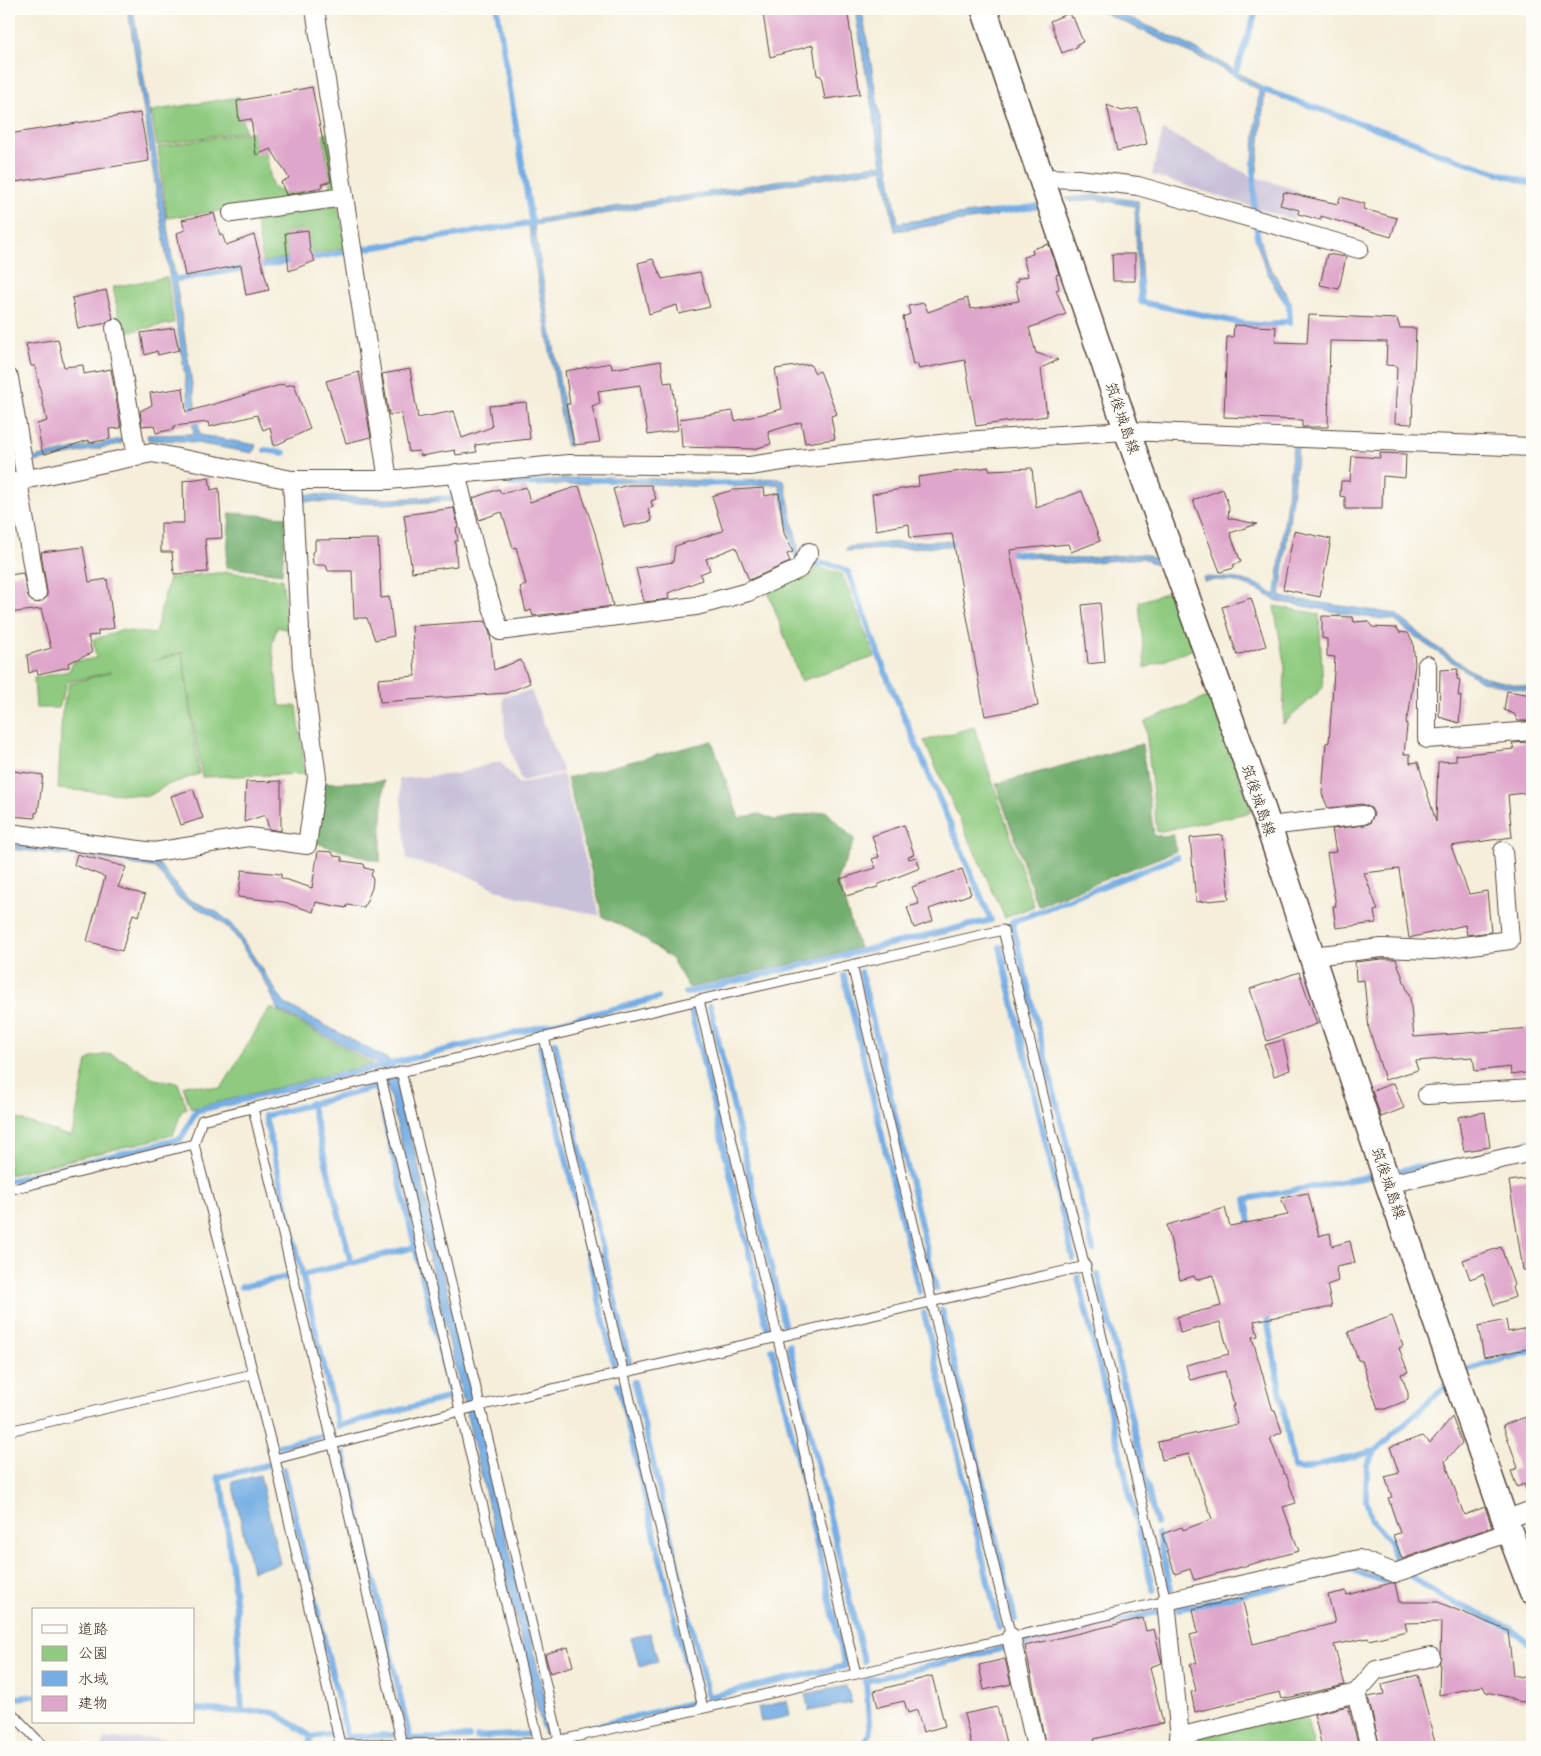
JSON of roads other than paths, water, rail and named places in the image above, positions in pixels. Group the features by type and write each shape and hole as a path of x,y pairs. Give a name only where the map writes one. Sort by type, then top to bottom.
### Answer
{"main road":[{"name":"筑後城島線","path":"984,9 1127,431 1268,826 1388,1184 1507,1526 1532,1591"}],"street":[{"path":"315,9 388,480"},
{"path":"1041,178 1078,179 1138,186 1358,250"},
{"path":"232,213 344,197"},
{"path":"115,328 137,457"},
{"path":"9,378 18,481 37,593"},
{"path":"18,481 152,453 292,480 388,480 569,464 750,466 978,440 1127,431 1532,447"},
{"path":"456,474 480,572 500,631 696,606 748,592 799,570 809,552"},
{"path":"9,833 154,852 249,837 307,845 317,777 302,668 292,480"},
{"path":"1427,665 1427,739 1532,730"},
{"path":"1268,826 1363,815"},
{"path":"1312,956 1382,948 1433,950 1510,940 1503,851"},
{"path":"1427,1095 1532,1089"},
{"path":"1388,1184 1532,1152"},
{"path":"1431,1657 1376,1670 1356,1693 1180,1742 1166,1601 1359,1559 1395,1572 1507,1526 1532,1510"},
{"path":"1011,1637 1036,1747"},
{"path":"1356,1693 1370,1747"}],"lane":[{"path":"1003,930 1166,1601 856,1674 559,1740 539,1743 340,1744 275,1459 194,1144 202,1120 699,1000 1003,930"},
{"path":"852,965 1011,1637"},
{"path":"699,1000 779,1336 856,1674"},
{"path":"544,1037 703,1708"},
{"path":"401,1071 559,1740"},
{"path":"381,1077 539,1743"},
{"path":"252,1108 333,1444 402,1744"},
{"path":"9,1190 194,1144"},
{"path":"275,1459 479,1406 625,1374 779,1336 931,1303 1086,1266"},
{"path":"9,1431 253,1374"},
{"path":"9,1710 44,1747"}],"water":[{"path":"128,9 133,9 200,435 256,445 253,453 185,441 148,440 147,435 194,434"},
{"path":"1096,9 1118,13 1171,37 1219,61 1265,89 1257,172 1252,171 1259,90 1216,65"},
{"path":"855,11 862,11 898,223 996,210 997,216 895,231 883,169 534,225 570,446 566,446 528,221 882,164"},
{"path":"1094,195 1138,201 1142,289 1138,288 1135,206 1094,199 1070,202 1066,198"},
{"path":"1259,233 1266,260 1291,302 1287,305 1276,289 1263,262 1254,234"},
{"path":"121,439 122,443 120,444 34,462 33,458"},
{"path":"1293,447 1298,448 1280,597 1396,614 1431,643 1473,672 1490,679 1532,688 1532,692 1481,681 1425,644 1394,620 1359,616 1276,601 1263,592 1237,582 1204,581 1203,577 1248,581 1265,588 1272,594 1276,594"},
{"path":"589,477 590,483 538,486 536,481"},
{"path":"605,477 708,481 708,487 605,481"},
{"path":"779,478 784,480 800,557 795,557 779,484 733,487 733,481"},
{"path":"301,495 388,499 452,496 452,501 383,504 304,501"},
{"path":"958,542 1001,554 950,546 846,551 847,547 886,543"},
{"path":"1024,551 1072,559 1142,554 1160,560 1158,565 1142,558 1070,564 1023,555"},
{"path":"9,844 157,862 187,898 217,912 233,925 284,1003 389,1060 395,1068 553,1733 544,1736 383,1067 278,1010 268,987 232,931 215,917 178,898 156,868 103,859 9,849"},
{"path":"260,1475 280,1564 252,1571 232,1482"},
{"path":"650,1633 658,1661 640,1667 631,1638"},
{"path":"846,1686 852,1703 809,1711 805,1694"},
{"path":"787,1701 790,1716 761,1722 758,1708"}],"waterway":[{"path":"497,9 532,225"},
{"path":"1235,74 1257,9"},
{"path":"1261,89 1418,143 1429,150 1532,184"},
{"path":"1254,163 1254,207 1258,240"},
{"path":"989,214 1046,205"},
{"path":"357,250 537,222"},
{"path":"306,259 346,252"},
{"path":"172,280 296,260"},
{"path":"1140,281 1141,302 1246,324 1268,326 1290,320"},
{"path":"1284,297 1289,304 1290,323"},
{"path":"265,450 284,453"},
{"path":"9,466 13,465"},
{"path":"581,480 613,480"},
{"path":"511,484 544,483"},
{"path":"701,484 741,483"},
{"path":"1003,552 1030,555"},
{"path":"686,993 991,920 886,674 848,572 833,565 816,565 807,560"},
{"path":"1093,1250 1012,922 1177,857"},
{"path":"1000,947 1073,1258"},
{"path":"861,972 936,1288"},
{"path":"844,976 919,1292"},
{"path":"385,1065 658,998"},
{"path":"710,1006 784,1324"},
{"path":"691,1011 767,1328"},
{"path":"555,1043 629,1361"},
{"path":"540,1046 614,1365"},
{"path":"9,1181 181,1139 196,1111 386,1065"},
{"path":"377,1087 451,1397 338,1426 265,1116 377,1087"},
{"path":"311,1103 351,1263 415,1247"},
{"path":"1506,1149 1532,1142"},
{"path":"1391,1172 1445,1163"},
{"path":"1251,1229 1246,1199 1379,1175"},
{"path":"302,1275 351,1263"},
{"path":"1098,1275 1156,1524"},
{"path":"241,1287 287,1277"},
{"path":"1078,1277 1153,1591"},
{"path":"942,1310 1015,1620"},
{"path":"1266,1312 1294,1468 1303,1469 1375,1451"},
{"path":"924,1313 999,1627"},
{"path":"789,1345 864,1661"},
{"path":"634,1382 708,1697 845,1666 772,1349"},
{"path":"1459,1375 1469,1369 1532,1351"},
{"path":"1451,1381 1375,1451 1367,1465 1366,1500 1372,1521 1390,1541 1395,1559 1409,1575 1444,1598 1510,1628 1532,1646"},
{"path":"560,1735 695,1702 618,1384"},
{"path":"279,1446 325,1435"},
{"path":"344,1453 410,1739 469,1737"},
{"path":"195,1709 242,1712 236,1609 224,1495 218,1477 267,1465"},
{"path":"284,1469 347,1737 392,1735"},
{"path":"1158,1534 1171,1589"},
{"path":"1179,1609 1350,1570 1384,1581 1396,1578"},
{"path":"860,1747 870,1734 866,1681 1158,1612"},
{"path":"9,1699 32,1696"},
{"path":"242,1712 267,1711 277,1714 312,1737 330,1734"},
{"path":"477,1737 532,1734"},
{"path":"306,1747 312,1737"}]}
